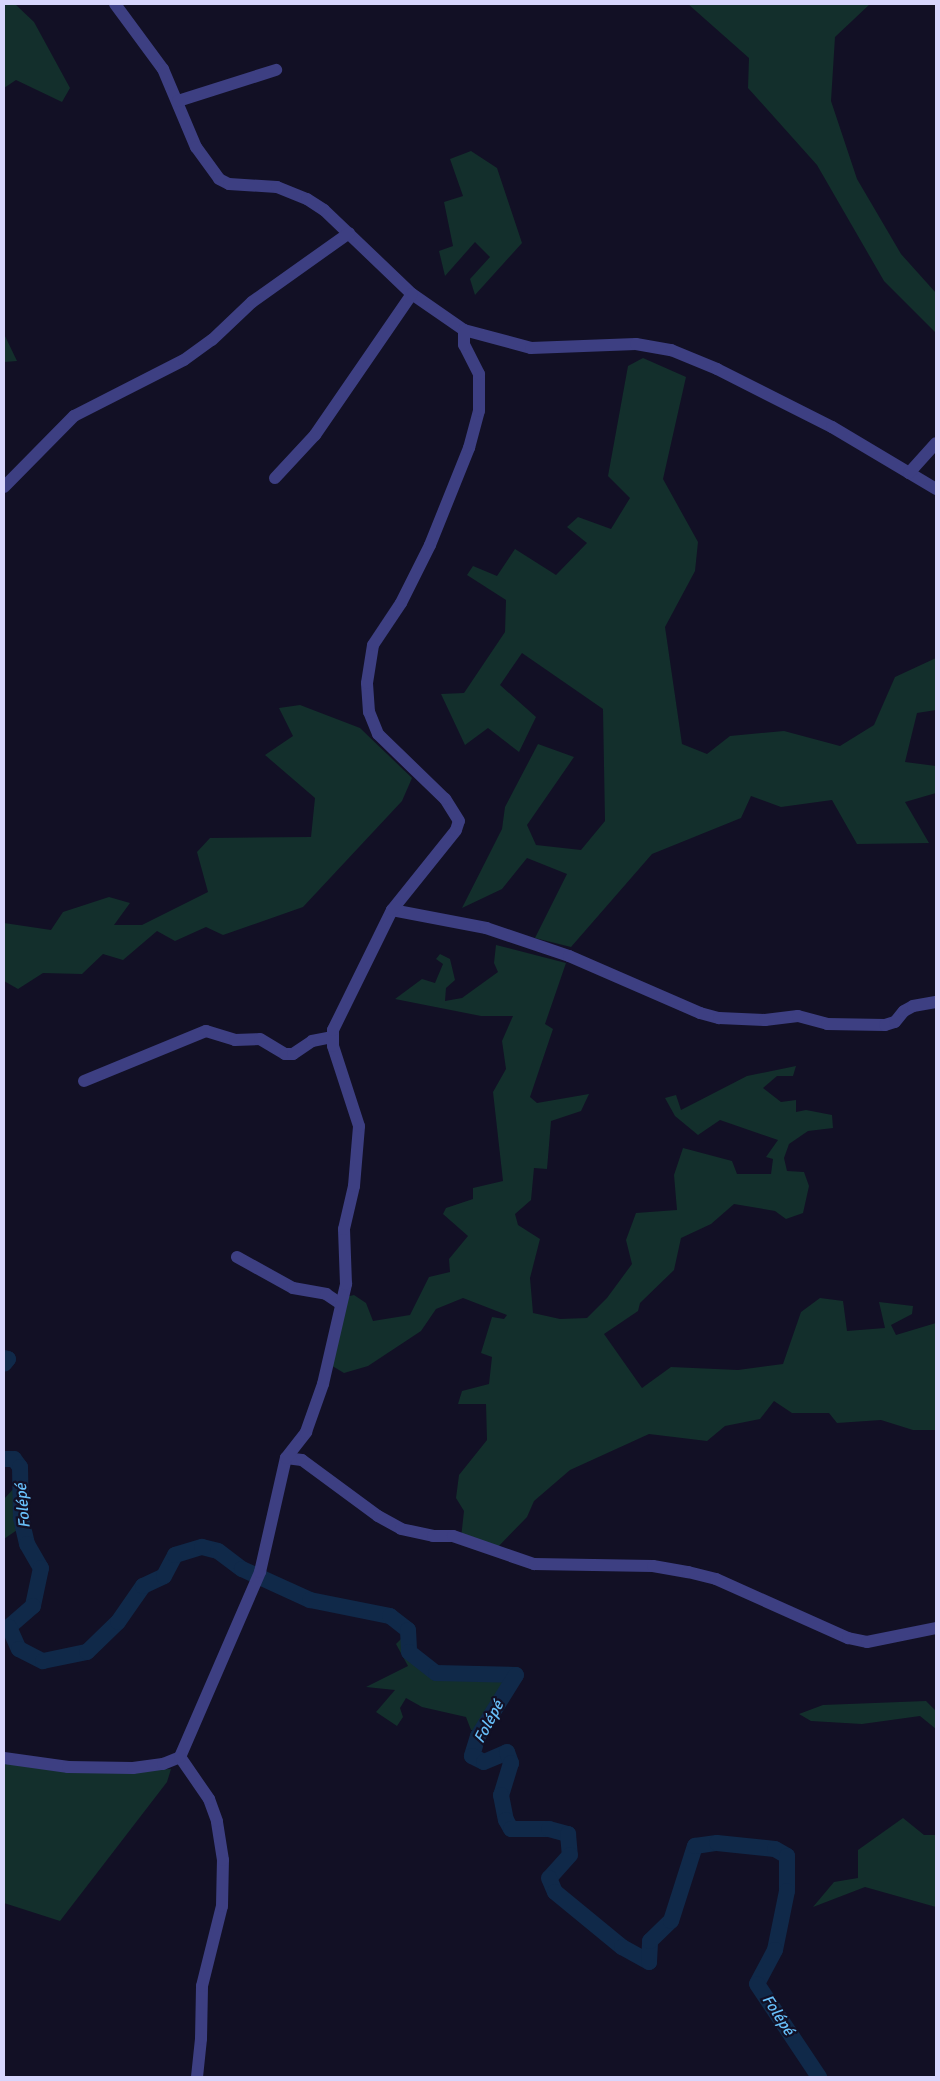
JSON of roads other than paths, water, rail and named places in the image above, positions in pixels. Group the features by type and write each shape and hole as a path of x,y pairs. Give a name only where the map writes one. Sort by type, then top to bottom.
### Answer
{"street":[{"path":"116,4 152,51 178,102 196,147 210,170 223,182 292,191 324,210 412,294 464,330 531,348 636,344 670,350 717,369 832,428 936,489"},
{"path":"178,102 276,70"},
{"path":"4,487 74,416 184,360 212,340 252,302 349,233"},
{"path":"275,478 315,435 412,294"},
{"path":"4,1758 68,1767 133,1768 163,1764 180,1757 258,1577 286,1458 306,1432 323,1384 347,1268 344,1229 354,1186 359,1126 332,1037 338,1016 392,910 456,830 459,821 445,799 378,734 369,712 367,683 373,645 401,603 430,545 469,448 479,411 479,374 464,345 464,330"},
{"path":"909,473 936,443"},
{"path":"392,910 486,928 569,956 700,1013 719,1018 764,1020 798,1016 827,1024 885,1025 895,1022 904,1011 914,1006 936,1002"},
{"path":"84,1081 206,1031 235,1040 260,1040 285,1054 292,1054 312,1040 332,1037"},
{"path":"237,1257 293,1288 326,1294 341,1304"},
{"path":"286,1458 302,1460 378,1516 401,1529 433,1536 453,1536 534,1564 654,1566 688,1572 716,1579 848,1638 867,1642 936,1628"},
{"path":"180,1757 209,1799 217,1821 223,1860 222,1906 202,1986 197,2077"}],"waterway":[{"name":"Folépé","path":"4,1358 8,1359 4,1364"},
{"name":"Folépé","path":"4,1459 14,1459 20,1467 21,1518 27,1544 41,1568 33,1606 9,1627 19,1649 43,1661 87,1652 118,1622 143,1586 164,1576 175,1555 202,1547 218,1551 242,1569 310,1600 390,1616 408,1630 409,1652 436,1673 516,1675 478,1736 472,1756 484,1762 507,1752 511,1763 501,1795 506,1820 511,1829 549,1829 568,1834 570,1855 549,1878 555,1892 622,1947 649,1962 650,1941 671,1921 695,1846 717,1843 775,1849 787,1856 787,1891 775,1950 757,1984 819,2077"}]}
